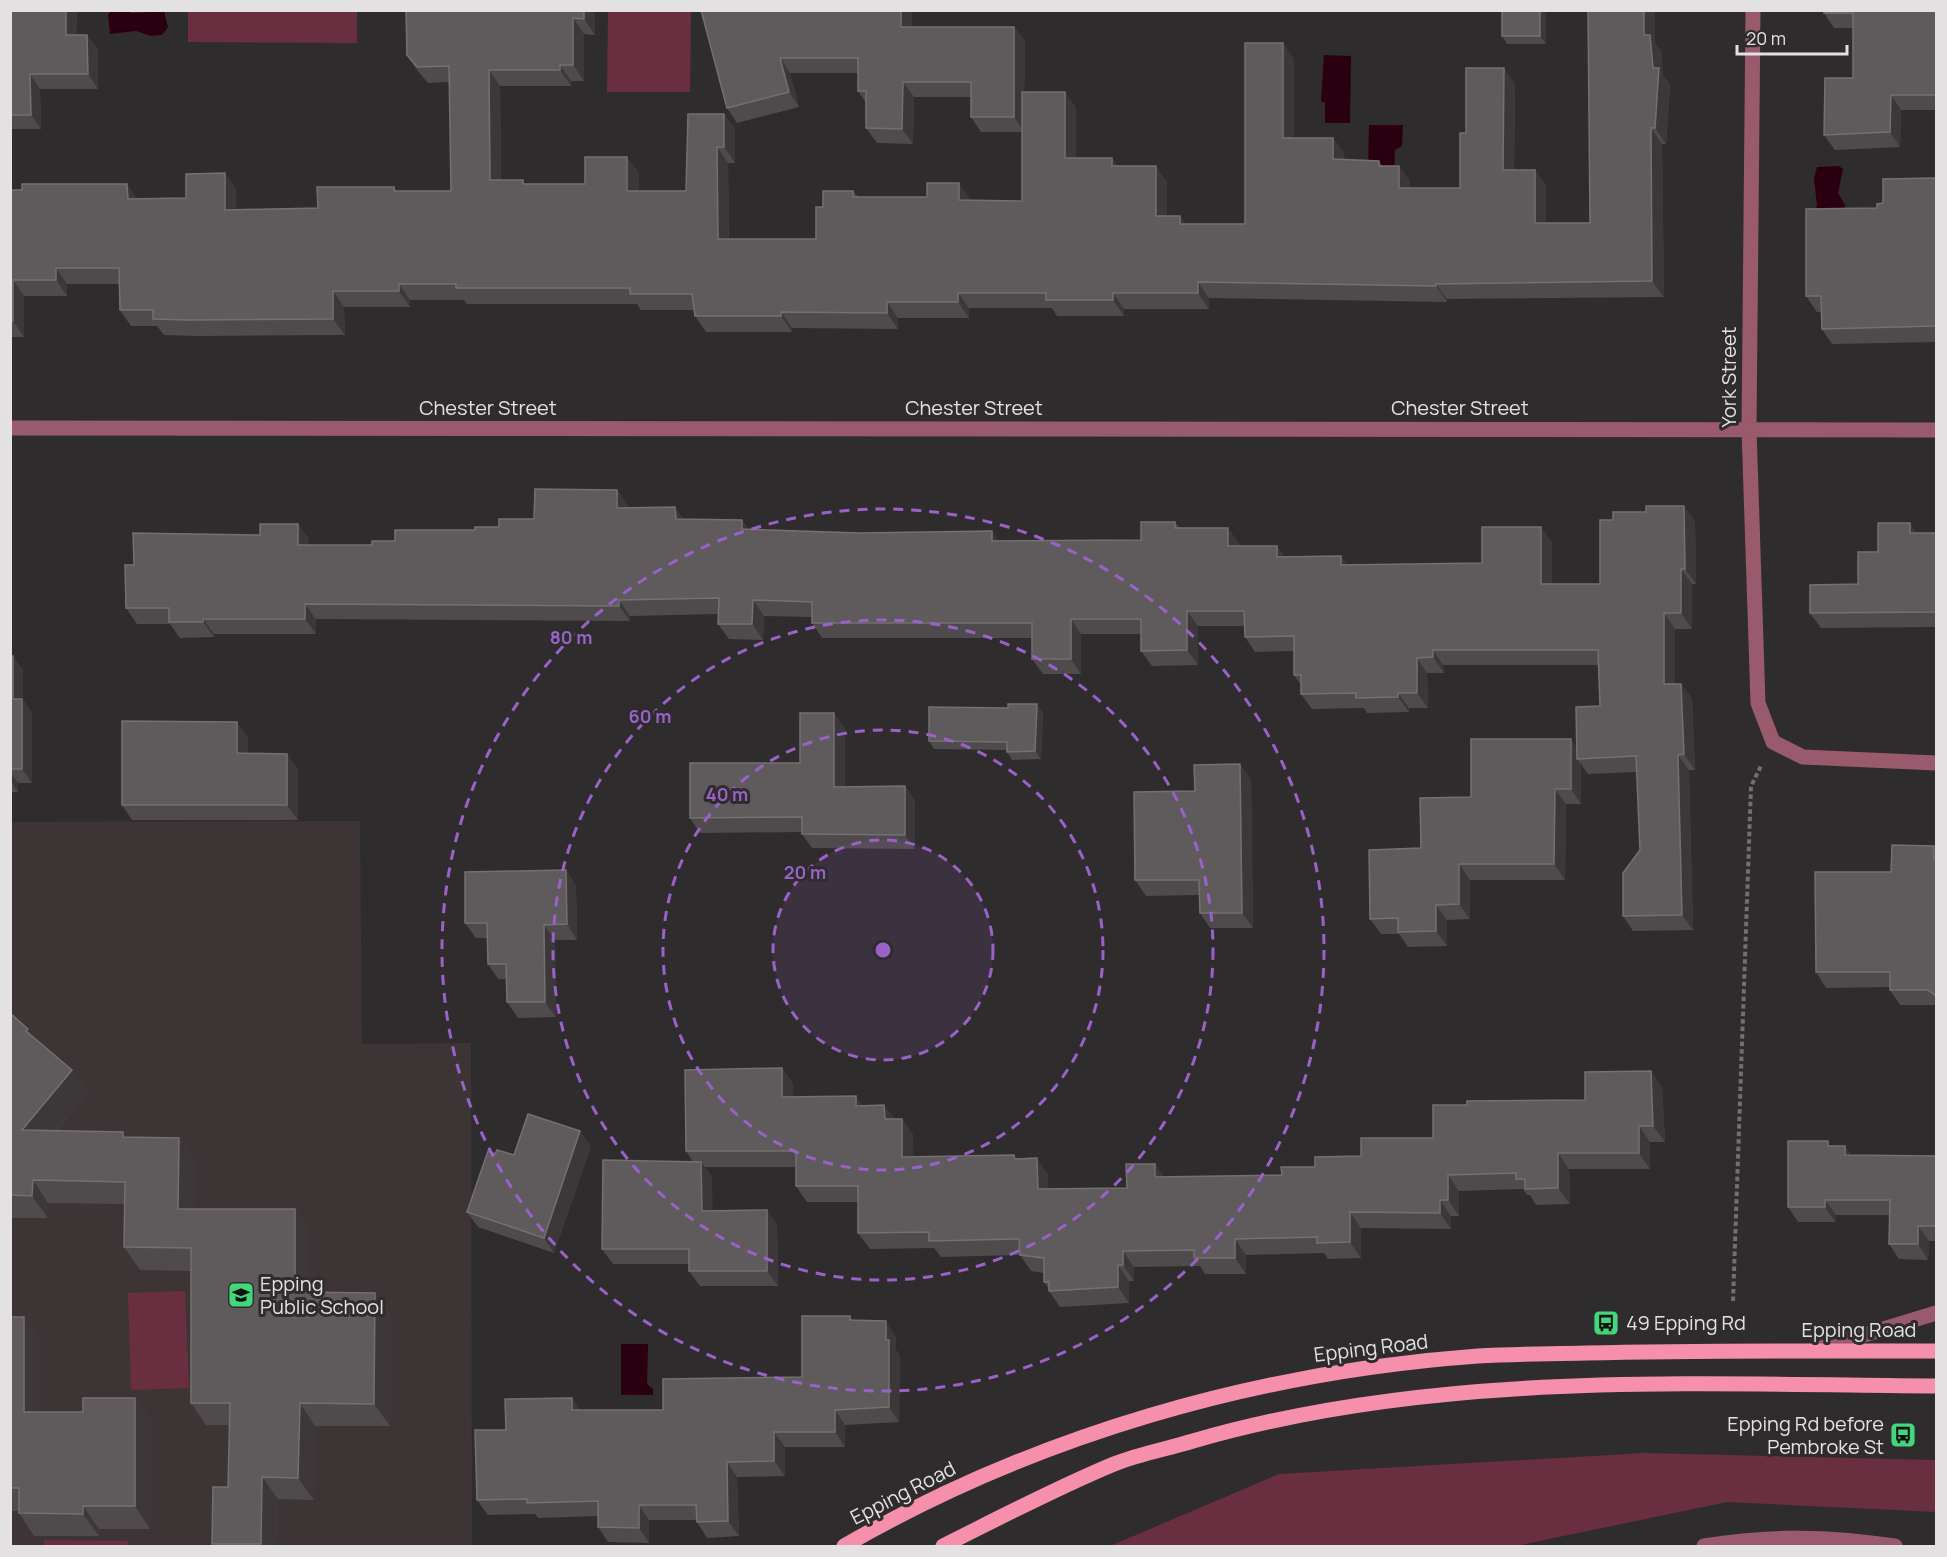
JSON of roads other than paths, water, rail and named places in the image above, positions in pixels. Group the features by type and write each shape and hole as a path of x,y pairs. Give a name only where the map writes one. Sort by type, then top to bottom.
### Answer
{"main road":[{"name":"Epping Road","path":"844,1546 887,1522 1000,1468 1090,1433 1223,1395 1343,1371 1478,1356 1717,1349 1936,1351"},
{"path":"943,1546 1116,1464 1223,1432 1287,1417 1351,1406 1484,1390 1658,1385 1936,1386"}],"street":[{"name":"York Street","path":"1753,10 1749,429 1758,703 1773,742 1803,758 1936,763"},
{"name":"Chester Street","path":"10,428 1936,430"},
{"path":"1809,1351 1936,1313"},
{"path":"1704,1546 1772,1537 1845,1539 1895,1546"}],"place":[{"name":"Epping Public School","path":"241,1295"},
{"name":"49 Epping Rd","path":"1606,1323"},
{"name":"Epping Rd before Pembroke St","path":"1903,1435"}]}
